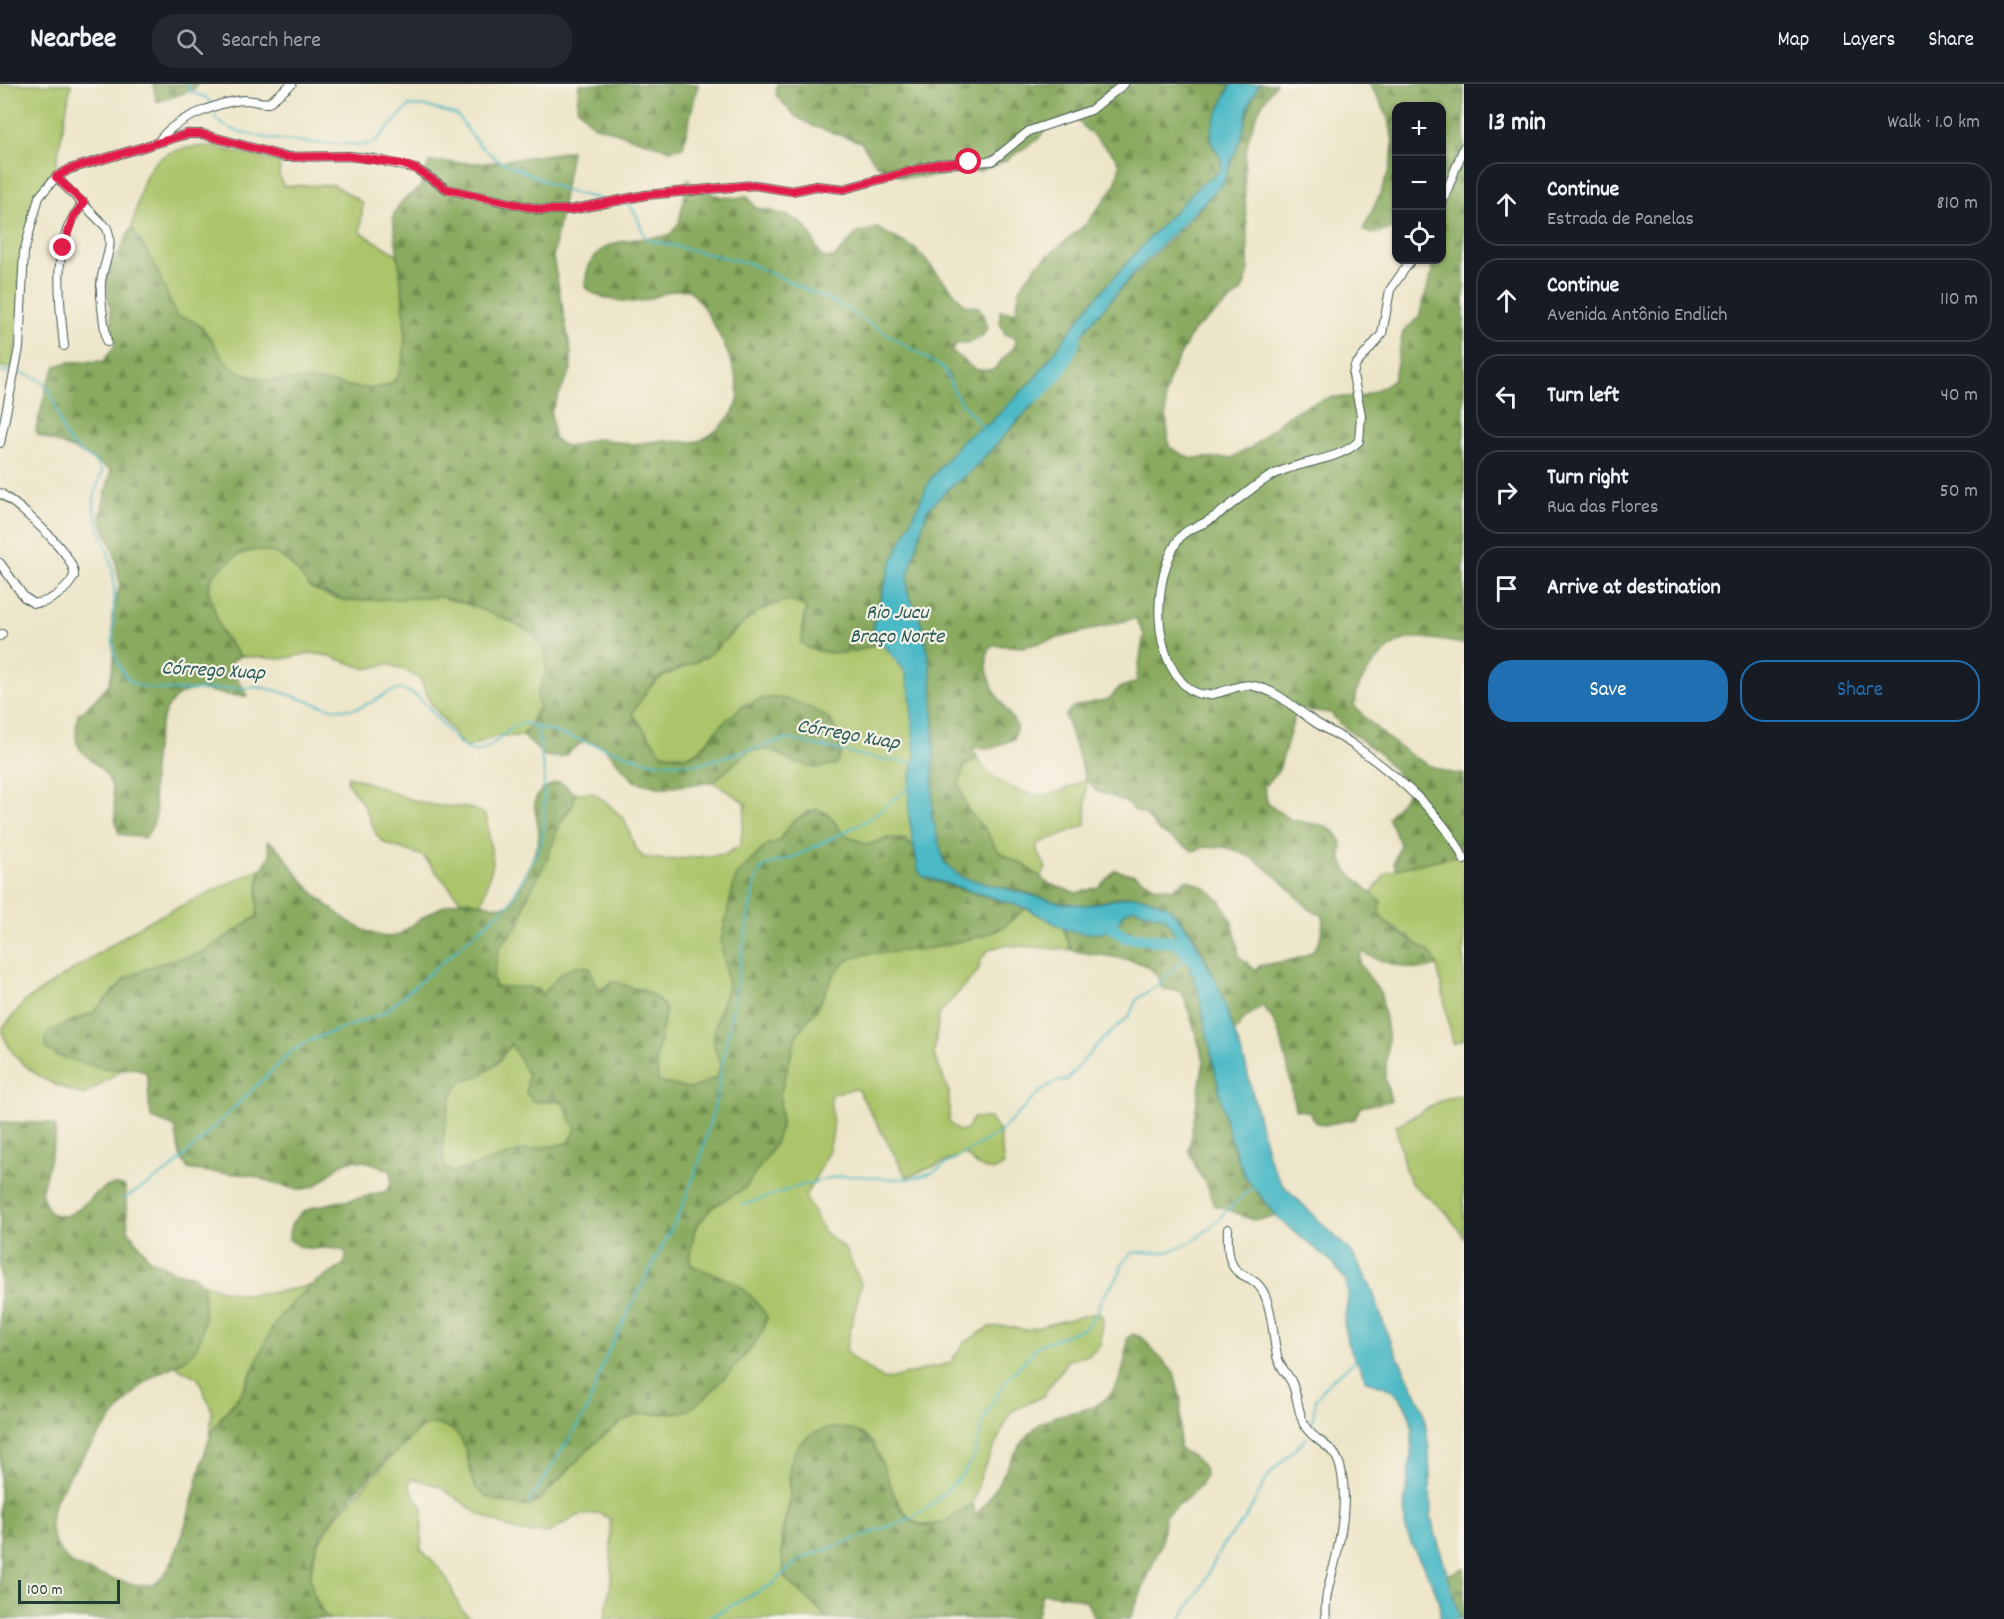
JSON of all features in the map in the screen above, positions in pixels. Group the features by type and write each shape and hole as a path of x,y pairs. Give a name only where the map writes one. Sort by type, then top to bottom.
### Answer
{"street":[{"path":"159,141 165,132 187,119 237,101 268,103 292,84"},
{"path":"0,443 19,348 24,252 34,208 39,197 56,177 70,169 159,141 187,134 202,134 285,157 334,155 375,159 416,169 447,189 542,210 570,210 646,195 754,185 792,191 816,186 844,189 937,164 992,161 1029,131 1091,110 1124,84"},
{"path":"1446,193 1464,147"},
{"path":"56,177 107,228 110,237 111,246 100,284 107,342"},
{"path":"64,346 60,266 69,228 84,203"},
{"path":"1408,264 1390,290 1382,334 1355,366 1353,375 1361,415 1359,441 1340,455 1305,462 1266,478 1206,522 1188,530 1181,537 1167,565 1161,592 1158,626 1167,654 1189,689 1205,694 1252,685 1290,702 1312,721 1356,746 1390,773 1440,824 1464,860"},
{"path":"0,493 58,546 74,571 72,582 38,604 24,597 3,574 0,563"},
{"path":"1228,1229 1227,1249 1231,1266 1237,1274 1254,1281 1266,1296 1277,1356 1292,1383 1304,1425 1327,1444 1341,1468 1343,1495 1339,1547 1326,1593 1326,1619"}],"green space":[{"path":"0,84 71,84 55,170 34,204 19,266 20,301 13,368 0,367"},
{"path":"153,84 198,84 193,90 157,102"},
{"path":"579,84 698,84 683,147 671,150 593,125 577,107"},
{"path":"777,84 1231,84 1212,126 1211,142 1221,158 1220,171 1198,187 1092,302 1035,378 990,423 964,438 930,480 884,583 873,625 875,635 881,641 852,652 842,653 811,648 801,644 806,608 793,602 779,602 753,616 707,656 666,674 656,681 632,713 661,753 685,756 700,749 725,721 746,705 768,698 794,701 820,713 833,725 840,746 840,755 836,764 816,768 792,762 773,750 750,750 713,782 661,788 634,781 605,748 594,743 583,742 562,757 545,756 523,736 539,707 537,695 546,673 547,657 543,646 533,634 513,622 464,603 440,597 347,601 311,588 289,562 275,553 256,550 240,553 215,573 210,579 208,589 223,637 240,656 231,662 233,671 247,696 195,690 178,696 169,706 163,719 155,750 153,793 155,820 145,838 119,834 109,780 101,768 81,750 76,733 78,713 84,711 109,684 114,662 112,616 120,584 114,551 100,518 111,470 80,452 38,435 36,429 48,382 56,366 70,362 104,361 115,345 106,278 132,227 158,272 176,316 198,324 222,357 239,371 260,379 309,380 362,388 379,387 388,385 398,376 403,358 405,335 393,218 403,201 419,189 429,162 487,163 571,151 553,258 571,352 571,369 551,412 554,439 561,444 572,446 600,439 632,444 701,440 718,429 736,406 738,390 730,359 715,326 689,290 673,291 642,301 624,301 606,298 585,287 587,271 593,258 602,250 626,241 669,236 679,223 688,179 700,189 716,195 732,198 747,196 756,208 786,215 800,222 810,233 824,258 834,258 856,234 877,228 916,249 965,305 978,307 987,323 984,334 973,341 956,344 951,352 958,355 972,368 993,370 1015,346 1016,338 1005,334 1000,323 1000,311 1016,312 1020,288 1037,265 1087,223 1115,186 1120,165 1115,156 1074,118 1051,123 1038,139 1005,161 979,171 931,177 902,177 876,164 861,142 813,126 795,116 776,95"},
{"path":"1259,84 1276,84 1261,107 1251,130 1246,153 1244,176 1248,275 1241,292 1193,331 1170,375 1165,397 1169,447 1189,458 1231,458 1252,447 1283,419 1303,407 1331,397 1361,397 1385,386 1394,378 1403,332 1419,317 1432,271 1431,264 1446,264 1446,102 1392,102 1392,134 1382,105 1369,84 1464,84 1464,644 1422,638 1401,641 1381,656 1367,673 1360,684 1356,702 1353,704 1388,739 1403,750 1434,767 1464,774 1464,854 1396,869 1394,863 1400,844 1388,818 1410,788 1381,755 1339,723 1331,713 1300,709 1296,712 1279,770 1264,787 1268,804 1291,820 1322,825 1335,832 1342,842 1341,858 1347,871 1381,902 1380,911 1383,919 1397,932 1430,953 1437,965 1421,969 1399,966 1361,951 1360,964 1381,994 1388,1039 1385,1078 1391,1101 1360,1107 1355,1119 1324,1125 1315,1122 1310,1112 1295,1109 1281,1039 1270,1014 1262,1006 1245,1018 1234,1033 1211,969 1188,928 1173,912 1155,901 1133,896 1088,905 1056,902 1013,889 963,878 945,861 938,847 932,814 934,731 929,662 923,627 910,599 907,584 918,539 930,507 969,473 1027,412 1101,310 1211,196 1233,156","holes":["1135,618 1144,634 1136,682 1119,688 1109,699 1073,707 1065,716 1086,779 1097,791 1124,801 1134,810 1145,814 1159,831 1193,851 1207,847 1234,849 1270,871 1309,908 1323,915 1319,942 1306,955 1297,959 1259,966 1256,971 1239,956 1234,931 1225,908 1209,891 1199,884 1186,880 1172,889 1154,886 1135,875 1115,870 1099,887 1077,893 1049,884 1025,865 997,850 987,832 967,809 959,783 964,766 978,759 972,748 993,748 1014,739 1017,726 989,678 987,657 990,647 994,645 1024,647"]},
{"path":"211,146 280,163 279,175 283,186 334,185 363,203 360,232 398,255 404,305 405,347 402,365 396,378 387,385 370,388 353,387 320,381 280,381 250,376 239,371 222,357 205,331 198,325 176,317 158,272 132,227 141,191 152,166 161,157 173,151"},
{"path":"1392,157 1392,229 1373,234 1363,230 1388,174"},
{"path":"256,550 275,553 289,562 311,588 328,596 347,601 440,597 488,610 533,634 543,646 547,657 546,673 537,695 539,707 523,736 497,736 465,748 431,703 420,679 407,671 387,664 367,669 329,656 310,653 282,659 240,656 218,625 209,593 212,579 220,567 234,557"},
{"path":"786,600 798,602 806,608 802,627 808,648 827,653 846,653 881,641 905,671 911,692 915,756 909,787 909,817 915,849 905,839 887,838 867,845 861,843 842,833 831,817 823,811 809,811 792,822 779,841 767,845 736,876 721,940 728,986 718,1014 721,1066 717,1077 691,1089 658,1082 656,1057 666,1010 643,989 626,987 614,981 601,989 576,966 557,979 540,997 509,988 495,988 493,977 500,946 520,923 526,900 545,864 561,821 572,807 573,793 593,793 605,801 624,819 635,847 643,857 666,860 726,854 740,846 746,803 713,782 750,750 773,750 792,762 840,757 841,745 833,725 745,703 699,750 688,756 661,753 632,713 647,690 660,678 708,656 753,614"},
{"path":"978,759 997,779 1014,789 1032,794 1053,793 1086,779 1086,825 1037,844 1046,868 1040,878 997,850 967,809 959,783 961,773 969,762"},
{"path":"348,776 418,802 470,808 486,816 493,863 482,904 469,900 461,901 423,856 385,843 377,836 363,804 347,782"},
{"path":"558,782 565,785 575,795 572,807 561,821 545,864 526,899 520,923 500,946 493,977 494,987 528,987 539,990 541,996 563,973 576,966 583,966 590,968 597,988 605,989 614,981 650,994 666,1010 656,1057 658,1082 691,1089 717,1077 721,1066 714,1046 714,1030 728,986 721,940 736,876 767,845 779,841 792,822 816,809 831,817 842,833 867,845 892,838 908,843 915,849 918,870 929,880 1026,908 1002,928 985,935 927,949 864,954 848,960 836,971 815,1012 797,1034 780,1094 781,1127 774,1146 745,1188 712,1207 695,1228 689,1260 692,1266 727,1279 743,1288 767,1317 761,1334 747,1352 726,1376 693,1407 679,1413 642,1414 628,1419 602,1437 534,1504 526,1505 499,1501 483,1494 473,1482 464,1446 456,1432 438,1425 423,1427 415,1432 403,1447 384,1462 356,1491 336,1514 321,1537 313,1557 311,1576 317,1604 329,1619 0,1619 0,1122 48,1123 55,1126 55,1139 41,1193 50,1213 61,1216 70,1214 105,1187 115,1185 125,1187 128,1230 149,1259 175,1272 192,1275 202,1283 204,1322 198,1345 189,1357 150,1379 126,1403 68,1478 51,1515 51,1530 55,1543 69,1561 97,1574 136,1584 154,1584 163,1576 172,1561 187,1520 211,1435 241,1394 280,1316 307,1289 345,1263 346,1252 339,1249 302,1247 289,1239 290,1228 294,1220 310,1209 387,1191 391,1185 391,1171 356,1160 345,1163 313,1186 301,1189 248,1175 188,1169 180,1156 175,1127 152,1118 146,1073 133,1068 104,1068 58,1055 46,1049 45,1040 48,1032 94,1012 126,978 152,966 204,952 257,916 260,878 270,855 267,841 281,852 305,884 328,906 356,926 384,936 396,936 432,912 455,902 509,905 537,845 539,831 535,809 536,799 542,790","holes":["511,1044 528,1075 526,1092 532,1101 562,1101 576,1129 569,1143 521,1151 453,1173 445,1168 443,1149 448,1110 451,1099 461,1083 488,1070"]},
{"path":"1460,853 1464,854 1464,1039 1453,1044 1437,965 1430,953 1383,919 1371,894 1385,874 1399,868"},
{"path":"261,868 258,881 257,916 204,952 166,962 126,978 94,1012 64,1024 56,1056 122,1070 84,1095 58,1086 34,1072 23,1063 6,1042 2,1029 25,1001 145,923"},
{"path":"1026,908 1063,928 1071,950 1005,945 989,949 981,959 978,971 939,1014 934,1055 949,1092 949,1122 958,1131 967,1129 973,1118 989,1118 999,1130 1004,1165 993,1171 978,1166 965,1154 907,1177 858,1090 853,1089 831,1094 833,1126 830,1144 824,1162 805,1196 824,1232 846,1250 861,1284 846,1349 852,1358 885,1380 950,1363 964,1343 989,1327 1004,1326 1027,1330 1099,1312 1103,1319 1100,1346 1089,1355 1068,1360 1043,1396 1011,1412 982,1472 973,1503 945,1522 918,1523 911,1519 897,1499 872,1442 804,1439 794,1454 789,1475 790,1500 781,1536 783,1566 785,1578 829,1619 605,1619 612,1574 610,1519 600,1513 577,1516 548,1533 519,1532 481,1515 438,1486 412,1478 408,1486 423,1508 421,1550 442,1571 460,1607 473,1619 329,1619 324,1615 309,1583 316,1547 337,1515 422,1427 435,1424 447,1426 460,1435 466,1446 474,1484 524,1506 534,1504 546,1494 590,1446 615,1426 634,1416 683,1410 694,1405 714,1389 748,1352 704,1270 693,1266 689,1260 695,1228 712,1207 745,1188 774,1146 781,1117 780,1094 797,1034 815,1012 836,970 848,960 864,954 927,949 985,935 1002,928"},
{"path":"1133,908 1166,918 1181,945 1197,985 1232,1146 1244,1175 1276,1216 1257,1220 1214,1206 1208,1187 1198,1172 1189,1150 1204,1060 1184,996 1179,991 1163,989 1154,972 1139,963 1071,950 1063,928 1081,933 1121,922 1124,913"},
{"path":"511,1043 528,1075 527,1092 538,1102 562,1101 576,1129 569,1143 521,1151 453,1173 445,1168 443,1149 451,1099 461,1083 497,1064"},
{"path":"1464,1095 1464,1237 1447,1213 1411,1183 1405,1169 1396,1126 1444,1099"},
{"path":"202,1283 218,1289 245,1294 270,1293 313,1285 287,1308 276,1323 240,1395 221,1417 210,1437 212,1411 198,1378 175,1366 193,1349 202,1330 204,1308"},
{"path":"1133,1334 1143,1338 1174,1373 1181,1400 1179,1448 1197,1460 1205,1472 1204,1479 1193,1493 1165,1515 1161,1544 1130,1619 1095,1619 1086,1601 1076,1597 1042,1593 1036,1619 829,1619 785,1578 782,1548 790,1496 790,1465 794,1454 807,1438 816,1432 836,1428 858,1432 868,1438 882,1461 898,1504 905,1515 915,1523 930,1526 938,1524 973,1503 975,1516 991,1495 1017,1450 1034,1429 1054,1417 1092,1407 1110,1395 1116,1387 1123,1368 1127,1338"},
{"path":"1464,1568 1464,1619 1460,1619 1447,1575"}],"water":[{"name":"Rio Jucu Braço Norte","path":"1231,84 1259,84 1249,104 1242,136 1222,184 1133,274 1089,325 1046,390 1027,411 971,471 927,510 908,576 907,590 924,630 932,681 934,744 932,816 944,862 961,877 1061,903 1087,905 1133,896 1148,898 1169,907 1190,932 1218,985 1245,1063 1268,1156 1281,1183 1353,1254 1372,1289 1389,1339 1423,1408 1429,1448 1431,1518 1460,1619 1440,1619 1437,1595 1406,1529 1404,1512 1412,1435 1410,1417 1403,1402 1389,1389 1367,1381 1347,1343 1344,1323 1348,1297 1346,1281 1333,1263 1278,1218 1244,1175 1227,1127 1197,986 1181,945 1166,918 1133,908 1124,913 1115,928 1101,933 1081,933 1065,929 1026,908 922,876 918,870 909,817 909,786 915,756 910,692 905,671 875,635 873,625 891,564 930,480 964,438 990,423 1035,378 1092,302 1198,187 1220,171 1221,158 1211,142 1212,126"}],"waterway":[{"path":"187,84 191,92 206,97 212,106"},
{"path":"214,114 222,124 237,131 258,136 281,140 363,145 374,143 409,106 428,107 457,115 478,144 498,160 569,192 601,199"},
{"path":"628,205 635,212 648,240 748,263 840,305 944,369 957,397 984,429"},
{"name":"Rio Jucu Braço Norte","path":"1033,398 1059,372 1075,338"},
{"name":"Córrego Xuap","path":"0,372 10,371"},
{"name":"Córrego Xuap","path":"21,373 34,377 50,391 67,439 102,471 95,493 94,506 95,516 113,570 113,642 119,666 134,684 163,690 264,688 319,705 341,709 358,708 391,692 402,690 412,693 421,700 454,738 462,746 472,751 487,748 517,725 525,723 650,762 699,764 787,739 878,759 915,763"},
{"path":"124,1199 170,1170 292,1051 311,1040 384,1013 510,903 540,846 544,828 544,773 537,727"},
{"path":"529,1503 587,1410 606,1356 680,1212 699,1163 717,1096 753,890 759,872 766,865 794,857 868,820 911,786"},
{"name":"Rio Jucu Braço Norte","path":"1102,919 1125,937 1177,942 1190,957"},
{"path":"743,1205 824,1179 848,1176 896,1179 933,1172 1000,1132 1042,1090 1053,1083 1067,1080 1095,1047 1129,1016 1137,999 1155,987 1186,957"},
{"path":"706,1619 771,1585 800,1559 909,1519 931,1506 963,1474 975,1454 984,1418 1005,1382 1039,1345 1085,1328 1096,1314 1102,1298 1119,1275 1123,1263 1132,1253 1170,1251 1195,1240 1255,1186"},
{"path":"1311,1429 1316,1399 1329,1382 1356,1360"},
{"path":"1181,1619 1201,1588 1222,1546 1245,1519 1269,1475 1307,1437"}],"route":[{"path":"63,248 73,217 84,203 56,177 70,169 91,162 170,137 187,134 202,134 265,154 285,157 334,155 401,164 416,169 447,189 542,210 570,210 646,195 754,185 792,191 816,186 844,189 859,183 937,164 969,162"}]}
